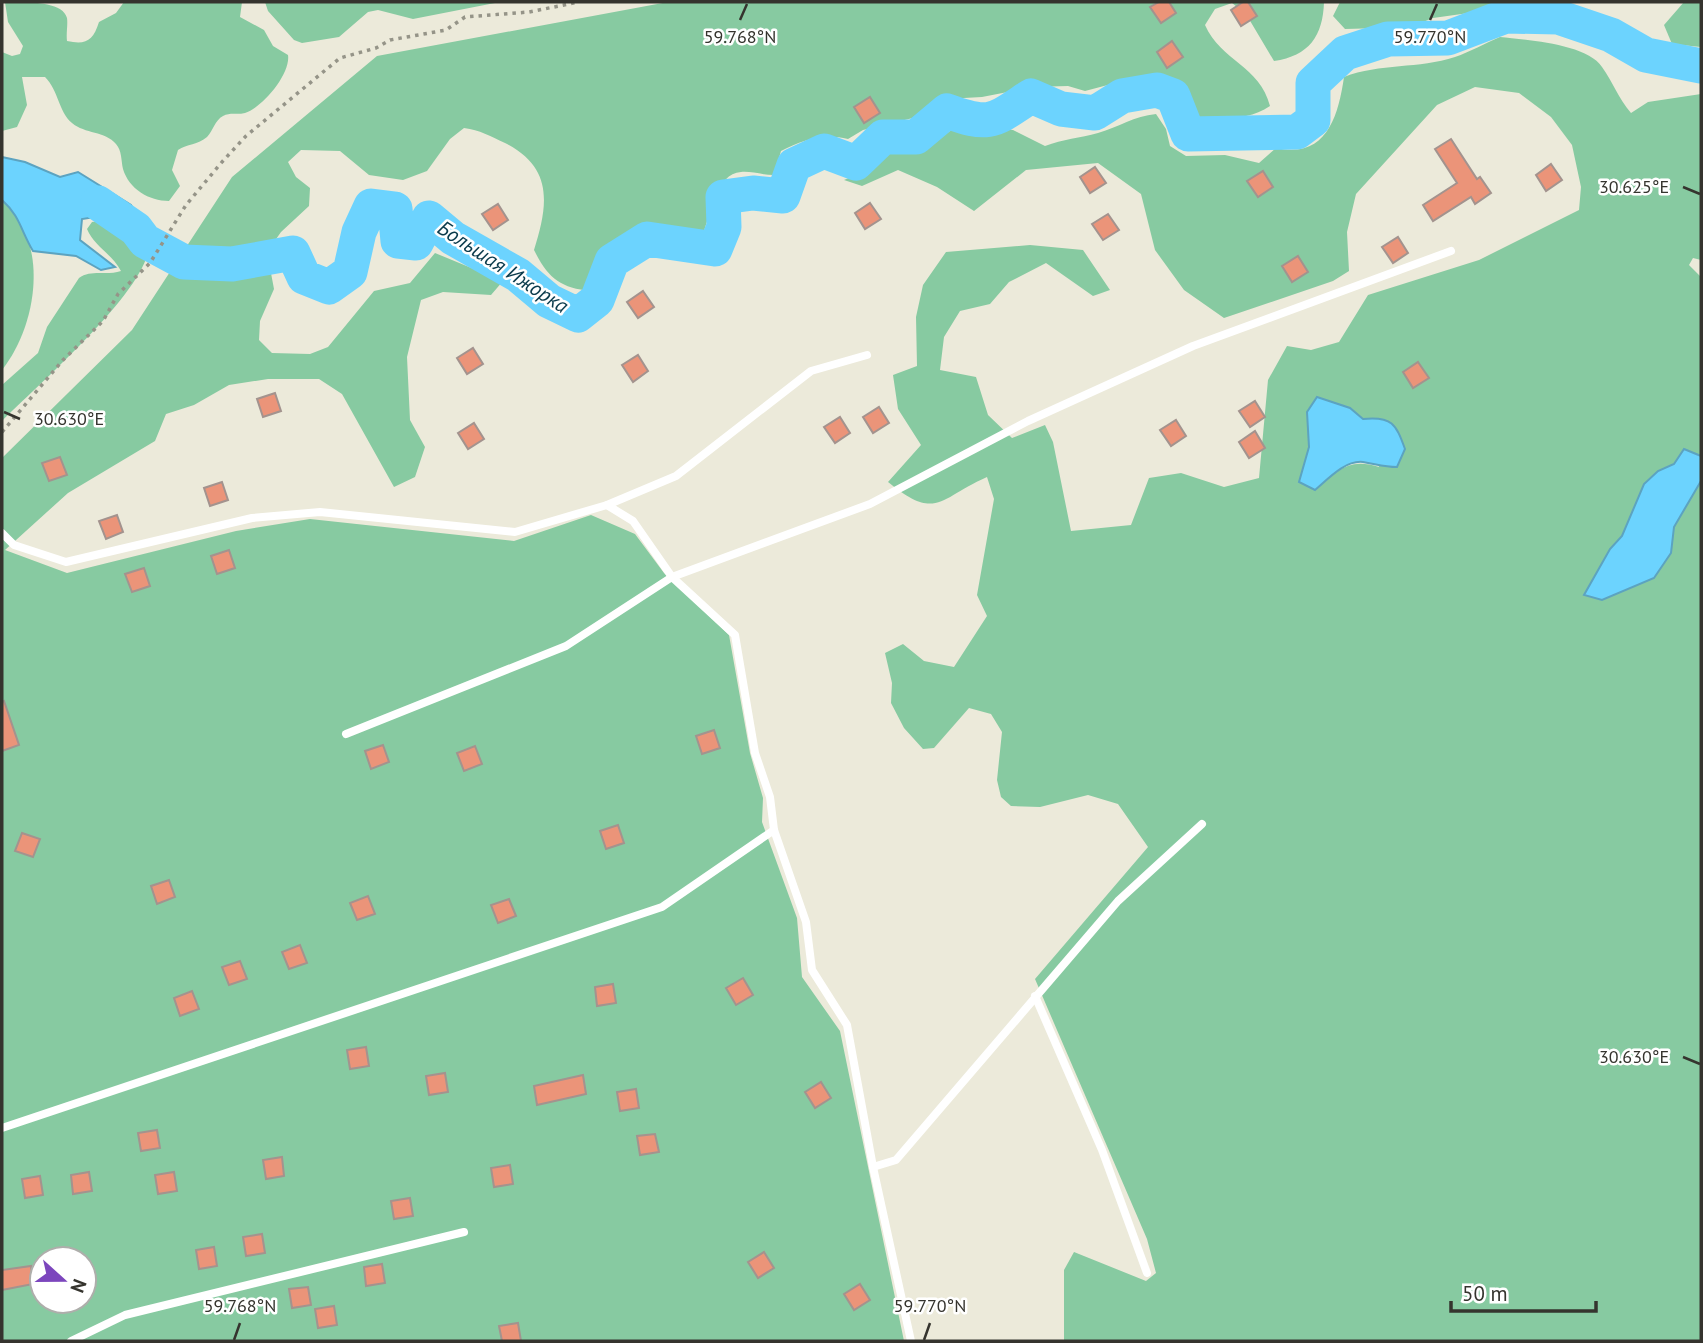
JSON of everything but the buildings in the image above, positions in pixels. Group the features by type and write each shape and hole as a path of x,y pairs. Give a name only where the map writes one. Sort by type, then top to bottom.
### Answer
{"lane":[{"path":"346,734 566,646 672,577 870,504 1028,421 1193,346 1451,251"},
{"path":"2,533 14,545 66,562 252,518 320,512 515,532 607,505 676,476 811,371 867,355"},
{"path":"607,505 633,520 672,577 735,635 755,753 770,797 774,830 806,922 811,970 847,1025 873,1167 911,1341"},
{"path":"873,1167 896,1160 1118,901 1202,824"},
{"path":"2,1128 662,907 774,830"},
{"path":"1035,996 1102,1150 1147,1273"},
{"path":"71,1341 125,1315 464,1232"}],"path":[{"path":"2,432 63,360 103,321 118,294 156,254 186,205 238,145 340,58 376,48 390,40 446,30 465,17 529,12 579,2"}],"green space":[{"path":"5,2 40,3 58,8 67,18 67,41 84,42 94,34 99,22 116,13 124,2 242,2 240,17 264,30 273,46 288,55 288,63 274,89 252,110 223,116 207,137 178,150 172,170 180,186 169,201 154,199 130,182 116,144 101,135 77,127 67,118 45,77 22,77 27,105 17,127 2,131 2,52 12,56 20,54 23,46 8,22"},
{"path":"265,2 500,2 413,19 378,10 368,12 339,37 302,43 294,40 268,11"},
{"path":"668,2 1324,2 1321,25 1312,42 1296,54 1274,61 1246,14 1232,3 1215,9 1205,25 1220,47 1258,82 1270,106 1261,111 1233,118 1193,117 1187,99 1173,88 1138,77 1085,91 1068,86 1033,87 982,97 946,99 917,117 863,130 848,139 822,137 789,147 781,151 774,175 745,172 733,174 720,187 704,231 685,233 649,225 615,242 604,256 591,291 580,290 556,280 539,260 534,250 542,218 543,189 532,164 505,143 464,128 450,139 427,171 403,180 369,175 340,151 301,150 288,162 296,177 310,188 309,206 281,232 267,252 274,289 260,321 259,340 272,353 310,354 328,347 374,291 410,283 435,253 503,281 491,295 443,292 421,300 407,357 410,420 425,447 415,477 394,487 342,394 319,379 268,379 229,385 194,405 166,414 155,441 68,493 5,550 67,573 236,531 310,519 514,541 591,515 635,534 664,573 729,635 750,753 763,798 762,822 797,918 802,977 840,1031 904,1341 2,1341 2,458 132,330 232,177 377,56"},
{"path":"1340,2 1548,2 1433,18 1398,32 1382,28 1345,29 1333,16"},
{"path":"1684,2 1701,2 1701,47 1672,44 1664,25"},
{"path":"1500,37 1540,42 1584,53 1602,67 1631,113 1648,102 1701,94 1701,260 1693,258 1689,265 1701,277 1701,456 1684,449 1674,464 1658,471 1644,484 1622,536 1610,549 1671,553 1674,527 1701,481 1701,1341 1064,1341 1064,1270 1074,1252 1146,1281 1156,1273 1147,1239 1035,979 1148,847 1118,804 1088,795 1040,807 1011,806 1001,797 997,780 1002,732 991,714 969,708 934,748 923,749 904,728 891,703 892,683 885,653 903,644 924,661 954,667 987,616 977,595 994,499 987,477 948,498 928,504 904,494 888,482 921,445 898,409 893,375 917,366 916,317 923,285 946,252 1030,245 1083,250 1110,290 1093,296 1046,263 1009,282 990,304 960,311 944,337 940,370 976,377 988,415 1012,438 1045,425 1053,442 1071,531 1131,525 1149,478 1181,473 1224,487 1259,478 1268,380 1287,346 1311,350 1339,342 1368,295 1479,260 1579,210 1581,187 1572,145 1551,117 1519,93 1475,87 1437,105 1356,194 1347,232 1349,271 1333,281 1224,318 1184,290 1155,250 1141,194 1098,163 1026,170 974,211 937,187 898,170 862,186 844,180 863,172 890,149 926,148 957,126 1013,130 1045,146 1098,133 1156,114 1166,129 1170,146 1186,156 1225,155 1259,163 1276,148 1293,150 1306,147 1326,132 1338,107 1344,77 1371,70 1441,61","holes":["1350,408 1363,419 1379,467 1368,464 1351,465 1314,490 1299,481 1309,447"]},
{"path":"2,200 17,217 27,237 33,260 34,283 24,330 2,370"},
{"path":"100,221 135,239 148,252 140,271 126,293 85,340 2,421 2,385 38,353 47,327 79,278 89,274 121,271 87,229 92,222"}],"water":[{"path":"2,157 25,162 60,177 78,172 131,205 141,222 130,231 101,216 82,219 80,240 115,267 101,270 76,256 33,251 17,218 2,200"},
{"path":"1317,397 1350,408 1363,419 1381,419 1392,424 1405,449 1397,467 1356,462 1337,471 1315,490 1299,482 1309,447 1307,412"},
{"path":"1684,449 1701,456 1701,481 1674,527 1671,553 1654,578 1602,600 1584,595 1610,549 1622,536 1644,484 1658,471 1674,464"}],"waterway":[{"name":"Большая Ижорка","path":"98,203 136,229 145,241 184,262 232,264 293,253 304,277 329,287 350,272 359,232 371,206 395,209 398,241 416,243 429,218 453,238 518,275 549,301 578,315 597,300 612,261 647,239 715,249 724,227 723,197 753,193 783,196 794,165 824,151 856,163 883,137 916,137 947,111 973,119 991,119 1031,96 1061,109 1095,113 1122,96 1157,90 1173,96 1188,134 1297,132 1313,120 1313,83 1345,53 1388,39 1448,38 1506,16 1558,17 1611,35 1646,55 1701,66"}]}
